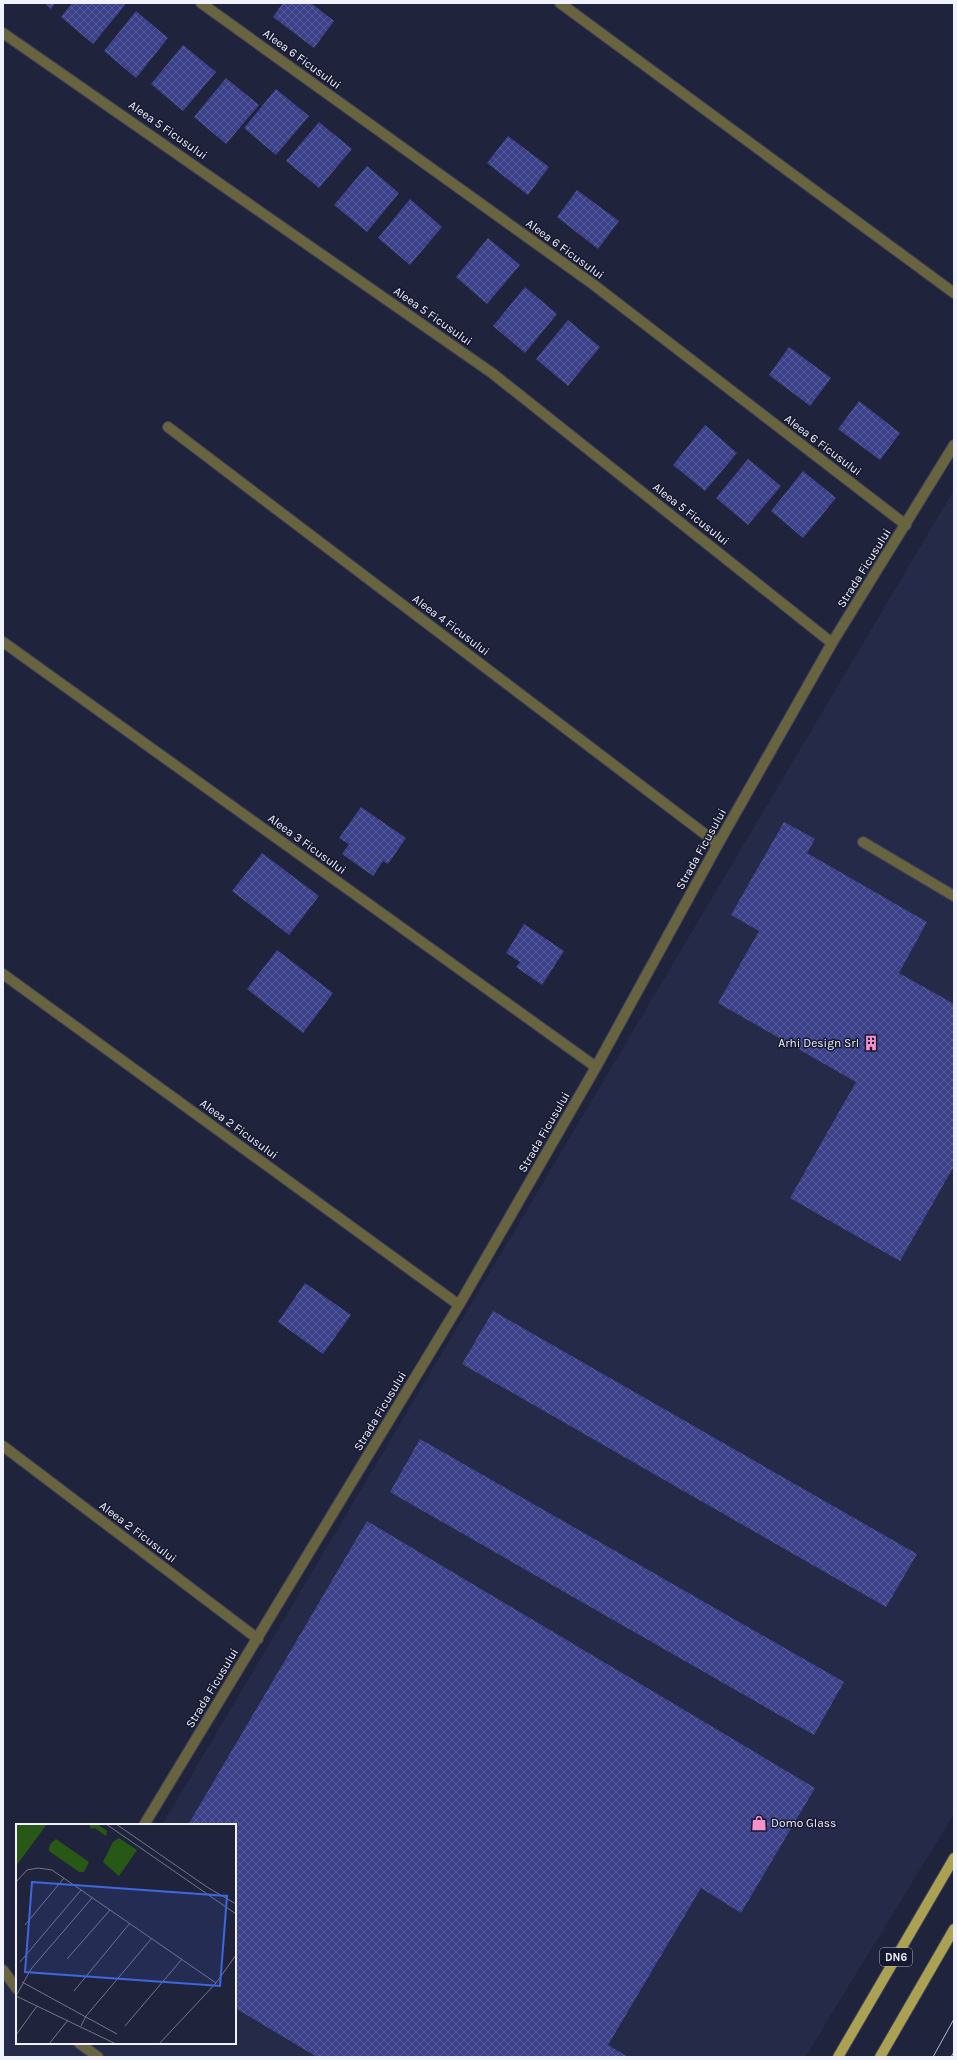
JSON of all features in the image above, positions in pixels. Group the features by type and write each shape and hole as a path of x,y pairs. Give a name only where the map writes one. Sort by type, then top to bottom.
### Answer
{"main road":[{"name":"DN6","path":"838,2057 954,1858"},
{"name":"DN6","path":"880,2057 954,1929"}],"street":[{"name":"Aleea 6 Ficusului","path":"201,3 594,285 906,525"},
{"path":"560,3 954,293"},
{"name":"Aleea 5 Ficusului","path":"3,33 50,64 492,373 832,643"},
{"name":"Aleea 4 Ficusului","path":"168,427 718,844"},
{"name":"Strada Ficusului","path":"145,1824 459,1305 596,1067 718,844 832,643 906,525 954,444"},
{"name":"Aleea 3 Ficusului","path":"3,642 596,1067"},
{"path":"863,842 954,896"},
{"name":"Aleea 2 Ficusului","path":"3,974 459,1305"},
{"name":"Aleea 2 Ficusului","path":"3,1446 258,1639"},
{"path":"3,1970 16,1988"},
{"path":"80,2044 98,2057"}],"shaded area":[{"path":"954,490 954,1814 805,2057 3,2057 3,1977 16,1986 16,2044 236,2044 236,1824 163,1824"}],"building":[{"path":"44,3 55,3 51,9"},
{"path":"72,3 123,3 125,5 93,44 61,17"},
{"path":"283,3 311,3 334,21 314,48 273,17"},
{"path":"136,11 168,38 136,78 104,51"},
{"path":"183,45 216,72 183,111 151,84"},
{"path":"226,78 259,105 226,144 194,117"},
{"path":"276,89 309,116 276,155 244,128"},
{"path":"319,122 352,149 319,188 286,161"},
{"path":"508,136 549,167 528,195 487,163"},
{"path":"367,166 399,193 367,232 334,205"},
{"path":"577,190 619,221 598,249 557,217"},
{"path":"410,199 442,227 410,265 378,238"},
{"path":"488,238 520,265 487,304 456,277"},
{"path":"525,287 557,314 525,353 493,326"},
{"path":"568,320 600,347 568,386 536,359"},
{"path":"789,347 831,378 810,406 769,375"},
{"path":"859,401 900,433 880,460 838,429"},
{"path":"705,425 737,453 705,491 673,465"},
{"path":"748,459 781,486 748,525 716,498"},
{"path":"803,471 836,498 803,538 771,511"},
{"path":"361,807 406,838 388,864 383,861 373,876 342,854 349,844 339,838"},
{"name":"Arhi Design Srl","path":"784,822 815,839 807,853 927,922 899,973 954,1004 954,1166 900,1261 790,1198 856,1082 718,1003 759,931 731,915"},
{"path":"262,853 319,896 289,935 232,891"},
{"path":"524,924 564,951 542,985 516,967 520,962 506,953"},
{"path":"277,950 333,993 303,1033 247,989"},
{"path":"305,1283 351,1315 323,1354 278,1322"},
{"path":"493,1311 917,1554 886,1607 462,1364"},
{"path":"420,1439 844,1682 814,1735 390,1492"},
{"path":"367,1521 815,1788 741,1913 701,1888 608,2045 628,2057 317,2057 236,2009 236,1824 189,1824"}],"tram line":[{"path":"933,2057 954,2019"},
{"path":"951,2057 954,2052"}],"place":[{"name":"Arhi Design Srl","path":"871,1043"},
{"name":"Domo Glass","path":"759,1823"}]}
